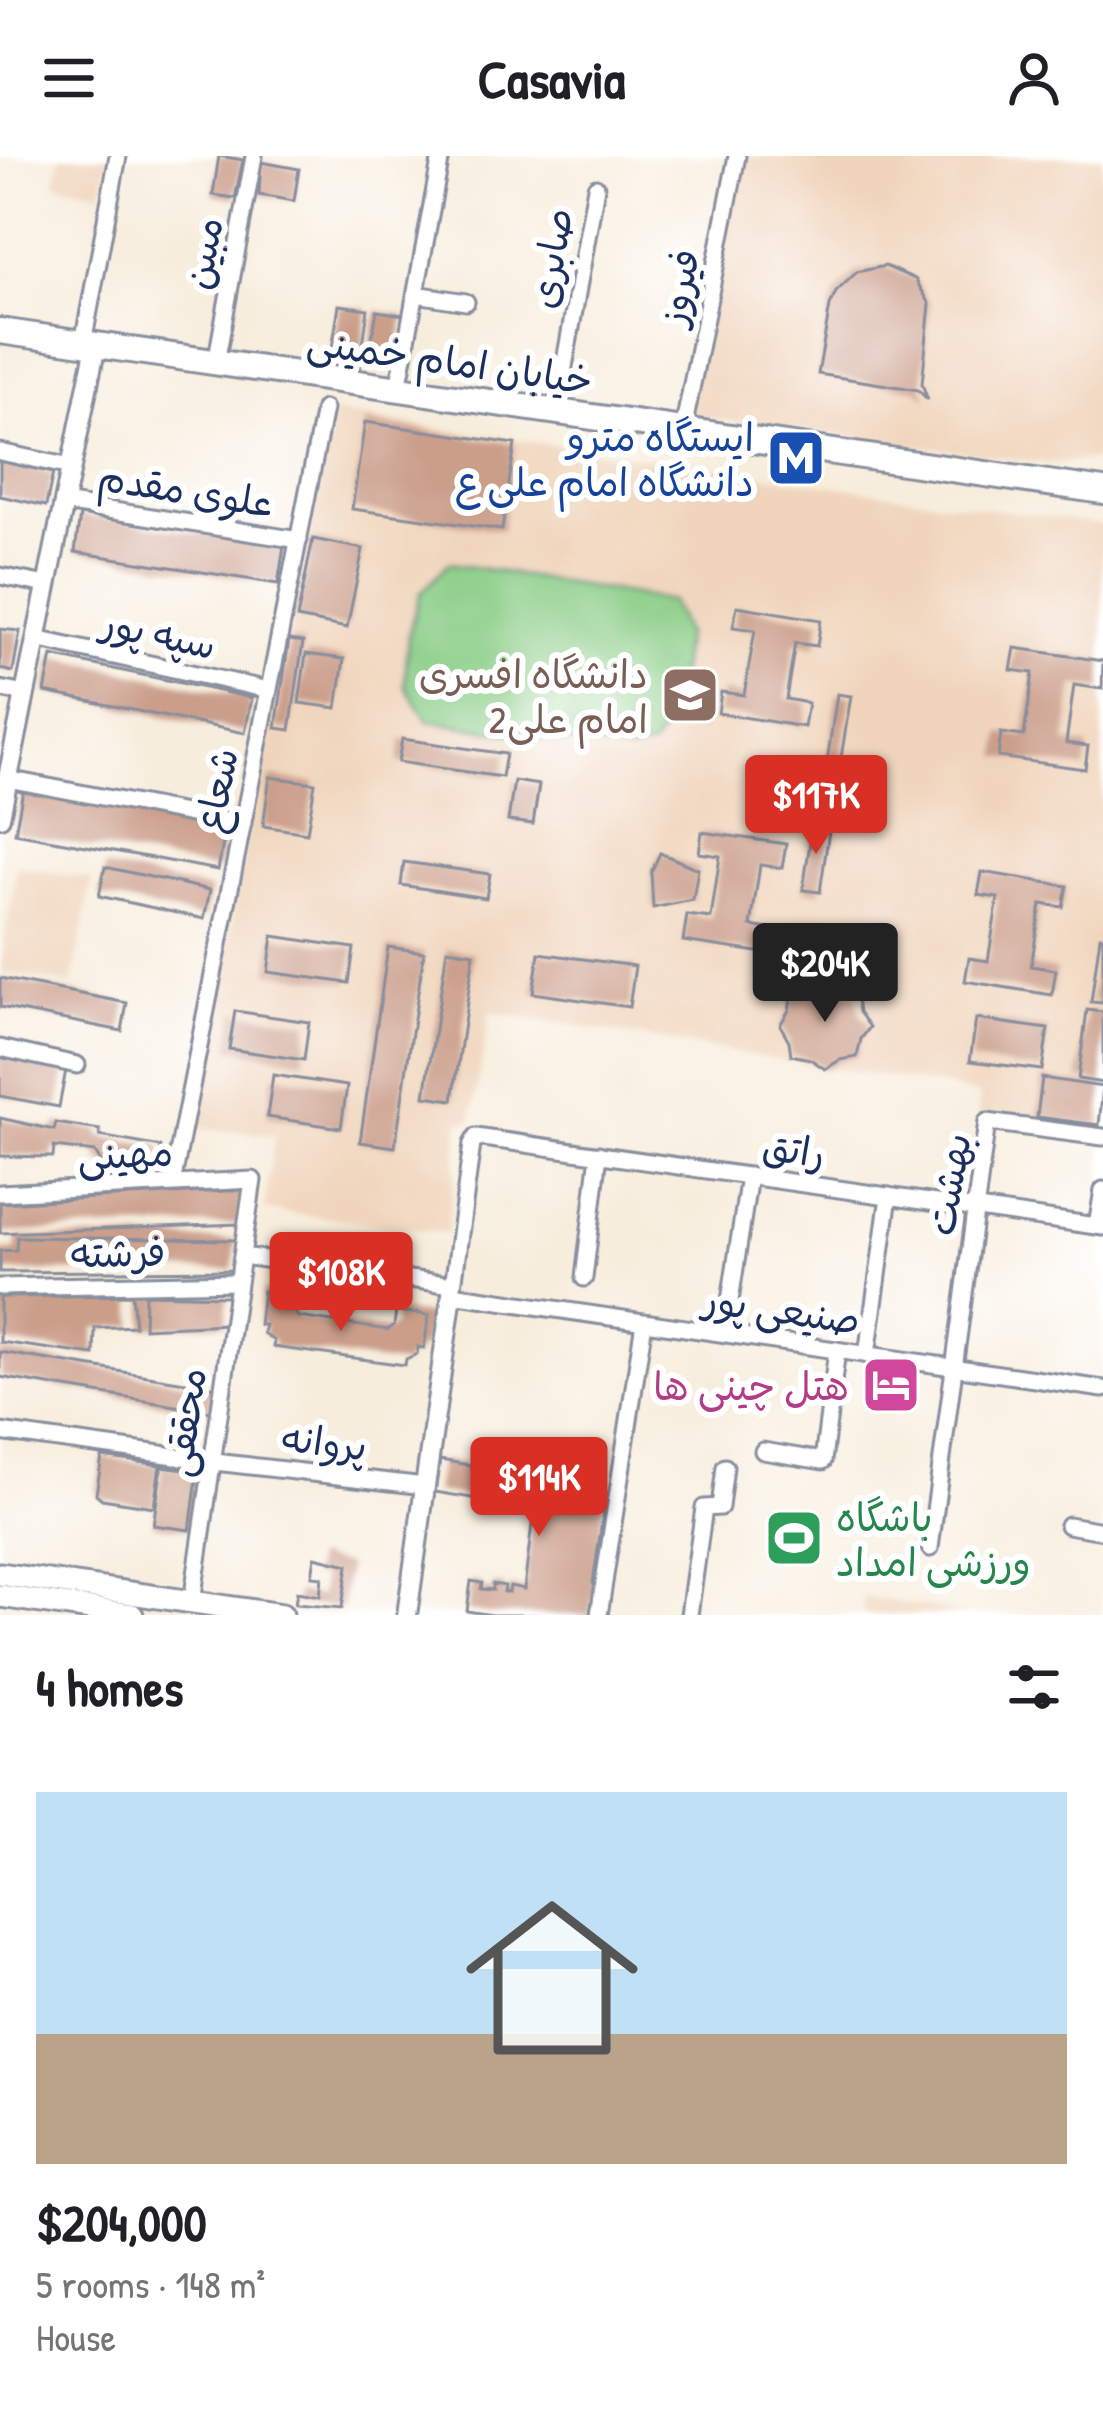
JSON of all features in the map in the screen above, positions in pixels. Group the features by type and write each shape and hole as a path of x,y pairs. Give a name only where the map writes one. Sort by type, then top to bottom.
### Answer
{"main road":[{"name":"خیابان امام خمینی","path":"0,332 1103,491"},
{"path":"0,1574 191,1608 282,1615"},
{"path":"0,1596 132,1615"}],"street":[{"path":"1,805 71,467 118,156"},
{"name":"مبین","path":"216,363 254,156"},
{"path":"398,389 441,156"},
{"name":"فیروز","path":"683,430 737,156"},
{"name":"صابری","path":"556,412 596,187"},
{"path":"416,294 466,302"},
{"name":"شعاع","path":"172,1184 324,409"},
{"path":"0,452 71,467"},
{"name":"علوی مقدم","path":"64,503 299,540"},
{"path":"0,576 47,585"},
{"name":"سپه پور","path":"36,640 269,690"},
{"path":"0,689 25,694"},
{"path":"7,778 243,824"},
{"path":"0,1048 77,1065"},
{"name":"بهشت","path":"929,1547 987,1122 1103,1138"},
{"name":"راتق","path":"452,1290 476,1136 1100,1227"},
{"path":"584,1278 598,1154"},
{"path":"725,1334 749,1176"},
{"name":"مهینی","path":"0,1193 253,1180"},
{"name":"محققی","path":"191,1608 253,1180"},
{"path":"1100,1227 1103,1190"},
{"path":"867,1355 889,1196"},
{"name":"صنیعی پور","path":"242,1256 644,1322 1103,1389"},
{"name":"فرشته","path":"0,1287 238,1282"},
{"path":"407,1615 452,1290"},
{"path":"599,1615 644,1322"},
{"path":"763,1451 831,1462 837,1351"},
{"name":"پروانه","path":"0,1432 425,1486"},
{"path":"689,1615 704,1508 719,1507 725,1467"},
{"path":"1068,1525 1103,1531"}],"shaded area":[{"path":"61,156 109,156 101,192 55,183"},
{"path":"737,156 1103,156 1103,396 1096,460 1048,463 686,415"},
{"name":"دانشگاه افسری امام علی2","path":"334,413 1103,525 1103,1131 978,1115 980,1095 942,1086 490,1012 471,1122 460,1121 448,1233 264,1210 275,1135 196,1128 242,864"},
{"path":"17,866 92,880 72,985 0,972"},
{"path":"864,1597 969,1614 969,1615 862,1615"}],"green space":[{"path":"449,563 671,601 685,634 673,718 651,747 630,752 428,721 405,685 408,636 420,594"}],"building":[{"path":"219,156 243,160 235,198 213,195"},
{"path":"261,162 299,169 294,201 259,195"},
{"path":"885,266 915,279 930,304 922,384 928,400 918,390 818,374 836,292 857,272"},
{"path":"339,305 368,309 360,367 330,362"},
{"path":"377,311 404,315 399,353 370,348"},
{"path":"365,422 515,444 502,530 352,509"},
{"path":"0,461 53,473 46,506 0,496"},
{"path":"80,515 284,546 278,584 75,552"},
{"path":"313,539 363,549 347,628 297,618"},
{"path":"737,606 821,620 817,646 795,643 786,699 808,703 804,727 718,713 721,692 744,695 755,630 733,627"},
{"path":"0,629 20,631 13,672 0,669"},
{"path":"289,640 303,642 290,730 276,728"},
{"path":"1015,648 1103,661 1102,689 1074,685 1066,743 1088,746 1085,769 998,757 1001,733 1024,736 1033,673 1011,670"},
{"path":"306,654 344,659 337,708 299,703"},
{"path":"52,656 252,698 245,733 45,692"},
{"path":"837,694 851,696 840,764 827,762"},
{"path":"402,739 506,754 502,777 398,762"},
{"path":"818,766 846,770 839,818 811,814"},
{"path":"270,777 315,783 307,833 263,826"},
{"path":"514,781 539,785 533,824 508,821"},
{"path":"23,790 226,827 218,870 15,833"},
{"path":"813,822 830,824 820,892 803,890"},
{"path":"702,832 786,844 782,868 760,865 751,926 774,930 771,954 683,941 687,915 711,918 720,856 699,853"},
{"path":"660,853 698,869 693,900 653,908 651,872"},
{"path":"404,862 490,874 486,898 401,885"},
{"path":"105,867 210,890 204,919 99,896"},
{"path":"982,872 1067,886 1063,907 1041,904 1031,966 1056,970 1052,995 965,981 969,958 988,961 998,898 978,895"},
{"path":"273,936 354,948 349,983 268,972"},
{"path":"1103,936 1103,1003 1091,1002"},
{"path":"388,947 424,952 395,1147 360,1142"},
{"path":"447,949 474,953 453,1100 425,1096"},
{"path":"539,953 635,966 629,1007 533,993"},
{"path":"0,978 127,1003 122,1031 0,1007"},
{"path":"824,979 856,993 859,1012 870,1027 857,1057 825,1069 791,1055 780,1025 792,994"},
{"path":"1087,1010 1103,1012 1103,1083 1078,1079"},
{"path":"235,1011 309,1022 304,1060 229,1049"},
{"path":"976,1019 1048,1029 1042,1070 970,1061"},
{"path":"0,1057 66,1070 59,1107 0,1096"},
{"path":"273,1075 347,1086 341,1128 267,1117"},
{"path":"1042,1078 1103,1087 1099,1125 1037,1117"},
{"path":"0,1118 54,1130 56,1123 100,1130 100,1136 161,1147 158,1167 102,1164 95,1152 54,1147 53,1157 0,1156"},
{"path":"243,1190 239,1224 0,1233 0,1203"},
{"path":"17,1237 236,1240 233,1270 0,1272 0,1251 16,1250"},
{"path":"263,1291 295,1296 293,1310 298,1317 388,1330 396,1311 429,1315 424,1348 418,1347 405,1365 273,1347 274,1341 263,1333 265,1325 259,1325"},
{"path":"145,1294 227,1296 226,1324 144,1328"},
{"path":"132,1295 135,1326 95,1328 94,1355 0,1342 0,1297"},
{"path":"0,1352 216,1387 212,1412 0,1377"},
{"path":"102,1457 160,1465 154,1507 96,1494"},
{"path":"440,1460 539,1477 538,1484 546,1486 547,1478 564,1480 564,1475 592,1479 589,1489 606,1492 593,1583 598,1593 593,1596 590,1615 467,1611 471,1581 482,1583 481,1589 493,1590 493,1584 505,1586 504,1592 510,1586 524,1589 534,1508 435,1492"},
{"path":"162,1466 198,1471 190,1530 153,1525"},
{"path":"315,1557 348,1565 342,1608 295,1604 297,1592 320,1596 322,1577 312,1576"}],"place":[{"name":"ایستگاه مترو دانشگاه امام علی ع","path":"796,458"},
{"name":"دانشگاه افسری امام علی2","path":"690,695"},
{"name":"هتل چینی ها","path":"891,1385"},
{"name":"باشگاه ورزشی امداد","path":"794,1538"}]}
